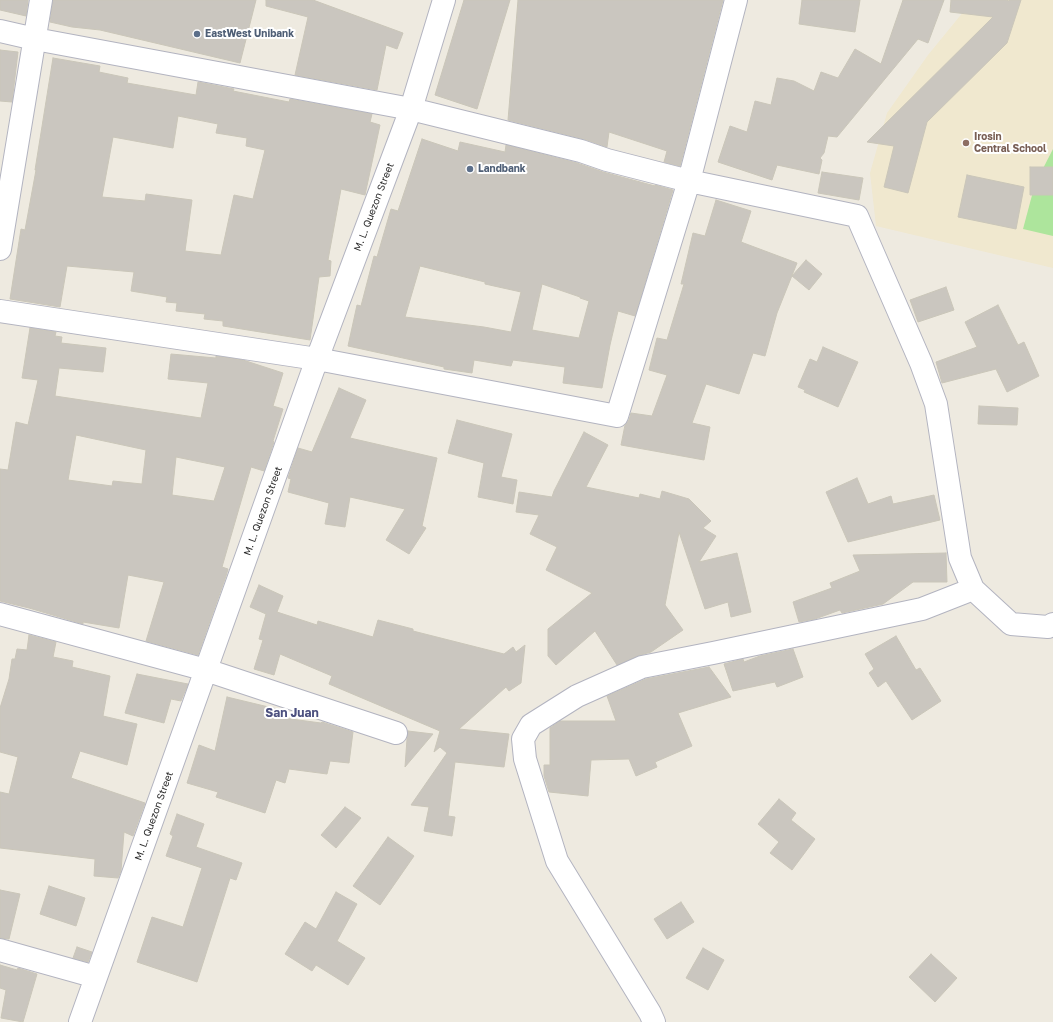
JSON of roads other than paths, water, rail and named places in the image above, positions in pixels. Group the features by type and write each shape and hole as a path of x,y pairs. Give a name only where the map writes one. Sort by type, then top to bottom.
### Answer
{"street":[{"path":"0,249 41,0"},
{"name":"M. L. Quezon Street","path":"80,1022 317,359 411,108 444,0"},
{"path":"0,310 317,359 617,416 689,181 736,0"},
{"path":"0,31 35,39 411,108 581,151 607,160 689,181 857,216 921,363 936,404 955,518 960,558 973,589 1011,624 1048,627 1053,624"},
{"path":"654,1022 650,1013 557,861 524,759 523,739 531,725 577,696 642,667 922,609 973,589"},
{"path":"0,614 206,670 396,734"},
{"path":"0,950 96,976"}],"place":[{"name":"EastWest Unibank","path":"197,34"},
{"name":"Irosin Central School","path":"966,143"},
{"name":"Landbank","path":"470,169"}],"district":[{"name":"San Juan","path":"292,713"}]}
